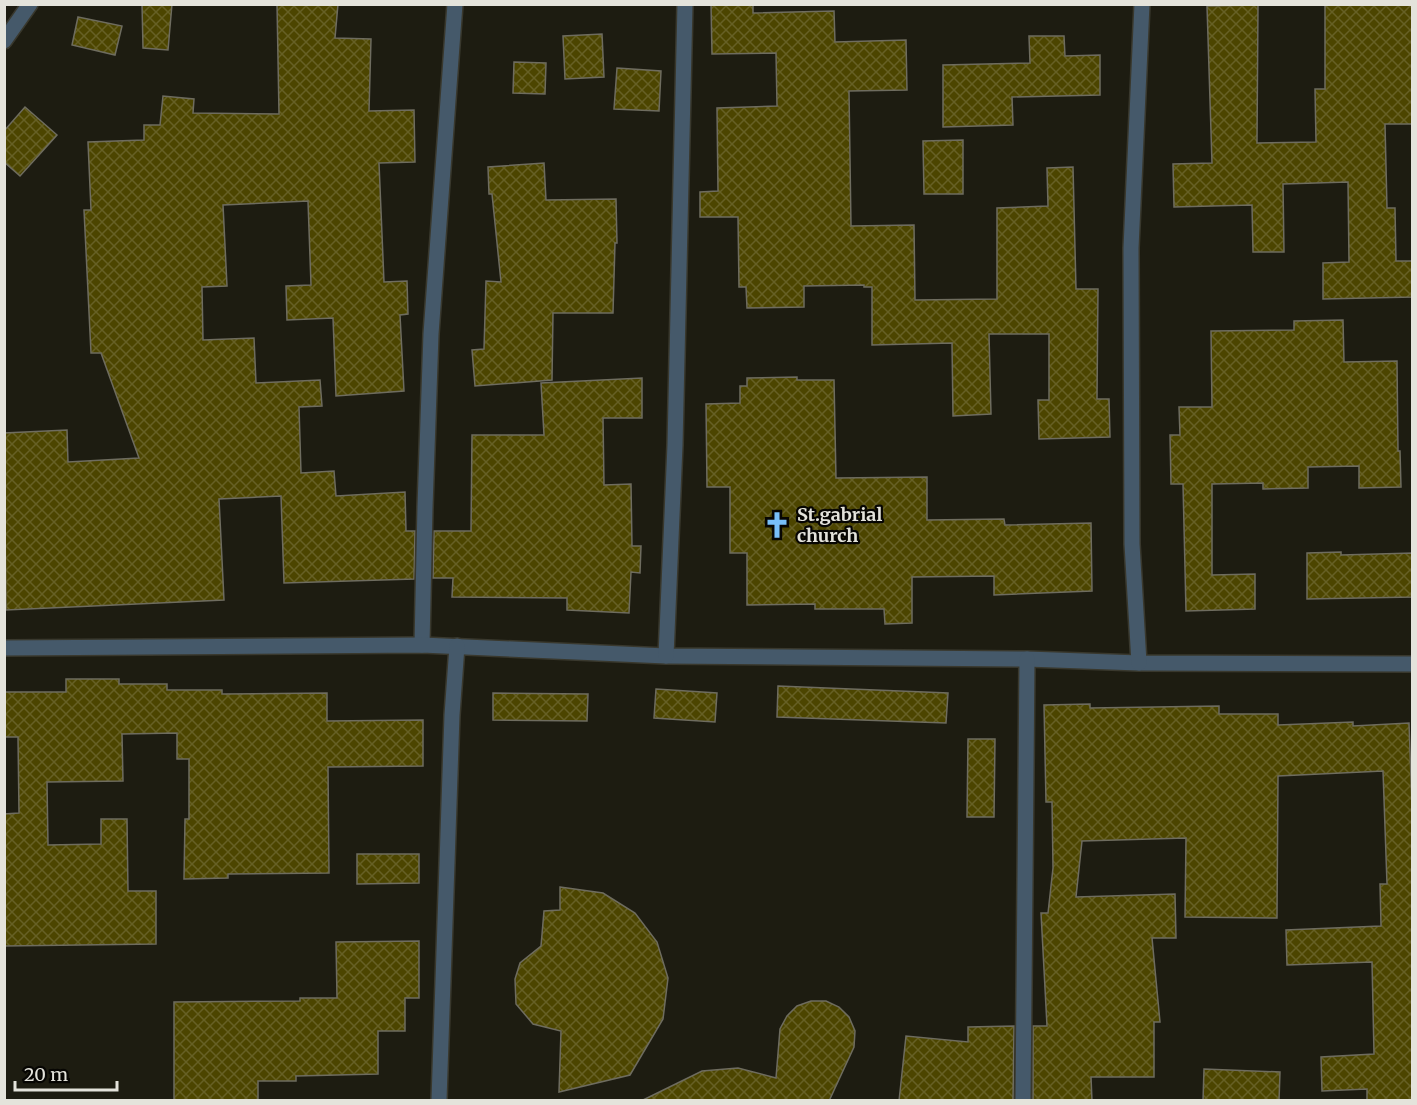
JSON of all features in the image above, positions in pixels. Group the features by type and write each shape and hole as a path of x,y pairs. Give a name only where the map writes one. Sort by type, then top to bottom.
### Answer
{"street":[{"path":"4,41 30,4"},
{"path":"423,645 424,507 431,346 455,4"},
{"path":"666,656 675,445 685,4"},
{"path":"1139,663 1132,543 1131,249 1142,4"},
{"path":"4,648 423,645 666,656 1027,659 1139,663 1413,664"},
{"path":"439,1101 451,727 457,646"},
{"path":"1023,1101 1027,659"}],"building":[{"path":"142,4 172,4 168,50 143,48"},
{"path":"277,4 338,4 335,38 371,39 369,111 414,110 415,162 379,163 384,282 407,281 408,314 400,315 404,391 336,396 333,318 287,320 286,286 311,285 308,201 223,205 227,286 202,287 203,340 254,338 256,383 320,380 322,406 299,407 301,473 334,471 336,496 405,492 406,531 415,531 414,579 284,583 281,496 219,499 224,600 6,610 4,433 67,430 68,462 139,458 101,353 91,353 84,210 91,210 88,142 144,140 144,125 160,125 163,96 194,99 193,113 279,114"},
{"path":"711,4 753,4 753,13 834,11 835,42 906,40 907,90 849,91 851,226 914,225 915,300 997,299 997,208 1048,206 1047,168 1073,167 1076,289 1098,289 1097,399 1109,399 1110,437 1039,439 1038,400 1049,400 1049,334 989,334 991,414 953,416 952,343 872,345 872,287 864,287 864,285 804,286 804,307 747,308 746,287 739,287 738,217 700,217 700,192 718,191 717,108 777,106 776,53 712,54"},
{"path":"1325,4 1413,4 1413,124 1385,124 1387,208 1395,208 1396,261 1413,261 1413,297 1323,299 1323,263 1349,262 1348,182 1283,184 1284,252 1253,252 1252,205 1174,207 1173,164 1212,163 1207,6 1258,5 1257,143 1316,142 1315,89 1325,89"},
{"path":"78,17 122,26 115,55 72,45"},
{"path":"602,34 604,77 565,79 563,36"},
{"path":"1029,36 1064,36 1065,56 1100,55 1100,95 1012,97 1013,125 943,127 943,65 1030,63"},
{"path":"514,62 546,63 545,94 513,93"},
{"path":"617,68 661,71 659,111 614,109"},
{"path":"25,107 57,135 20,176 4,162 4,131"},
{"path":"963,140 963,194 924,194 923,141"},
{"path":"544,163 546,200 616,199 617,243 615,243 613,313 553,313 552,380 475,386 472,350 484,349 486,281 501,282 492,194 489,194 488,167"},
{"path":"1343,320 1344,362 1397,361 1398,451 1400,451 1401,487 1359,488 1359,466 1308,467 1308,488 1263,489 1263,483 1212,484 1212,575 1255,574 1255,609 1186,611 1183,484 1171,484 1170,435 1180,435 1179,407 1212,407 1211,331 1294,330 1294,321"},
{"path":"797,377 797,380 834,380 836,478 927,477 927,520 1004,519 1005,525 1091,523 1092,591 994,595 994,576 912,577 912,623 885,624 884,609 815,609 815,604 747,605 747,553 730,553 730,487 707,487 706,404 740,403 740,386 747,386 747,378"},
{"path":"642,378 642,418 603,418 604,485 631,484 632,546 641,546 640,573 631,572 629,613 567,610 567,598 452,597 453,578 433,578 434,531 471,531 472,435 544,435 541,383"},
{"path":"1341,552 1341,555 1413,553 1413,597 1307,599 1307,553"},
{"path":"66,679 119,679 119,684 167,684 167,690 222,690 222,694 327,693 327,721 423,720 423,766 328,767 329,873 228,874 228,878 184,879 185,819 189,819 189,759 177,759 177,733 122,734 123,781 47,782 48,845 101,844 101,819 127,819 128,891 156,891 156,944 4,946 4,814 19,813 18,737 4,737 4,692 66,692"},
{"path":"778,686 948,693 946,723 777,717"},
{"path":"656,689 717,693 715,722 654,718"},
{"path":"493,693 588,694 587,721 493,720"},
{"path":"1090,704 1090,708 1219,706 1219,714 1278,714 1278,725 1353,722 1353,726 1409,723 1413,834 1413,1101 1367,1101 1367,1089 1322,1091 1321,1057 1374,1054 1372,962 1287,965 1286,930 1381,926 1380,884 1387,884 1383,771 1278,776 1277,918 1185,917 1186,838 1082,841 1076,897 1175,894 1176,938 1152,938 1160,1022 1154,1022 1154,1077 1091,1077 1092,1101 1033,1101 1033,1026 1047,1026 1041,913 1048,913 1053,868 1052,802 1046,802 1044,705"},
{"path":"968,739 995,739 994,817 967,817"},
{"path":"357,854 419,854 419,883 357,884"},
{"path":"560,887 603,893 635,913 657,942 668,978 663,1019 630,1075 559,1092 561,1031 533,1024 516,1004 515,979 520,963 541,946 544,911 560,910"},
{"path":"419,941 419,998 405,998 405,1031 378,1031 378,1074 296,1076 296,1081 258,1081 258,1101 174,1101 174,1002 300,1001 300,998 337,998 336,942"},
{"path":"811,1001 826,1001 839,1007 849,1017 855,1031 854,1047 829,1101 641,1101 702,1071 738,1068 776,1078 780,1029 787,1016 797,1006"},
{"path":"1014,1026 1013,1101 899,1101 906,1036 968,1042 968,1027"},
{"path":"1204,1069 1280,1072 1279,1101 1203,1101"}],"place":[{"name":"St.gabrial church","path":"777,525"}]}
